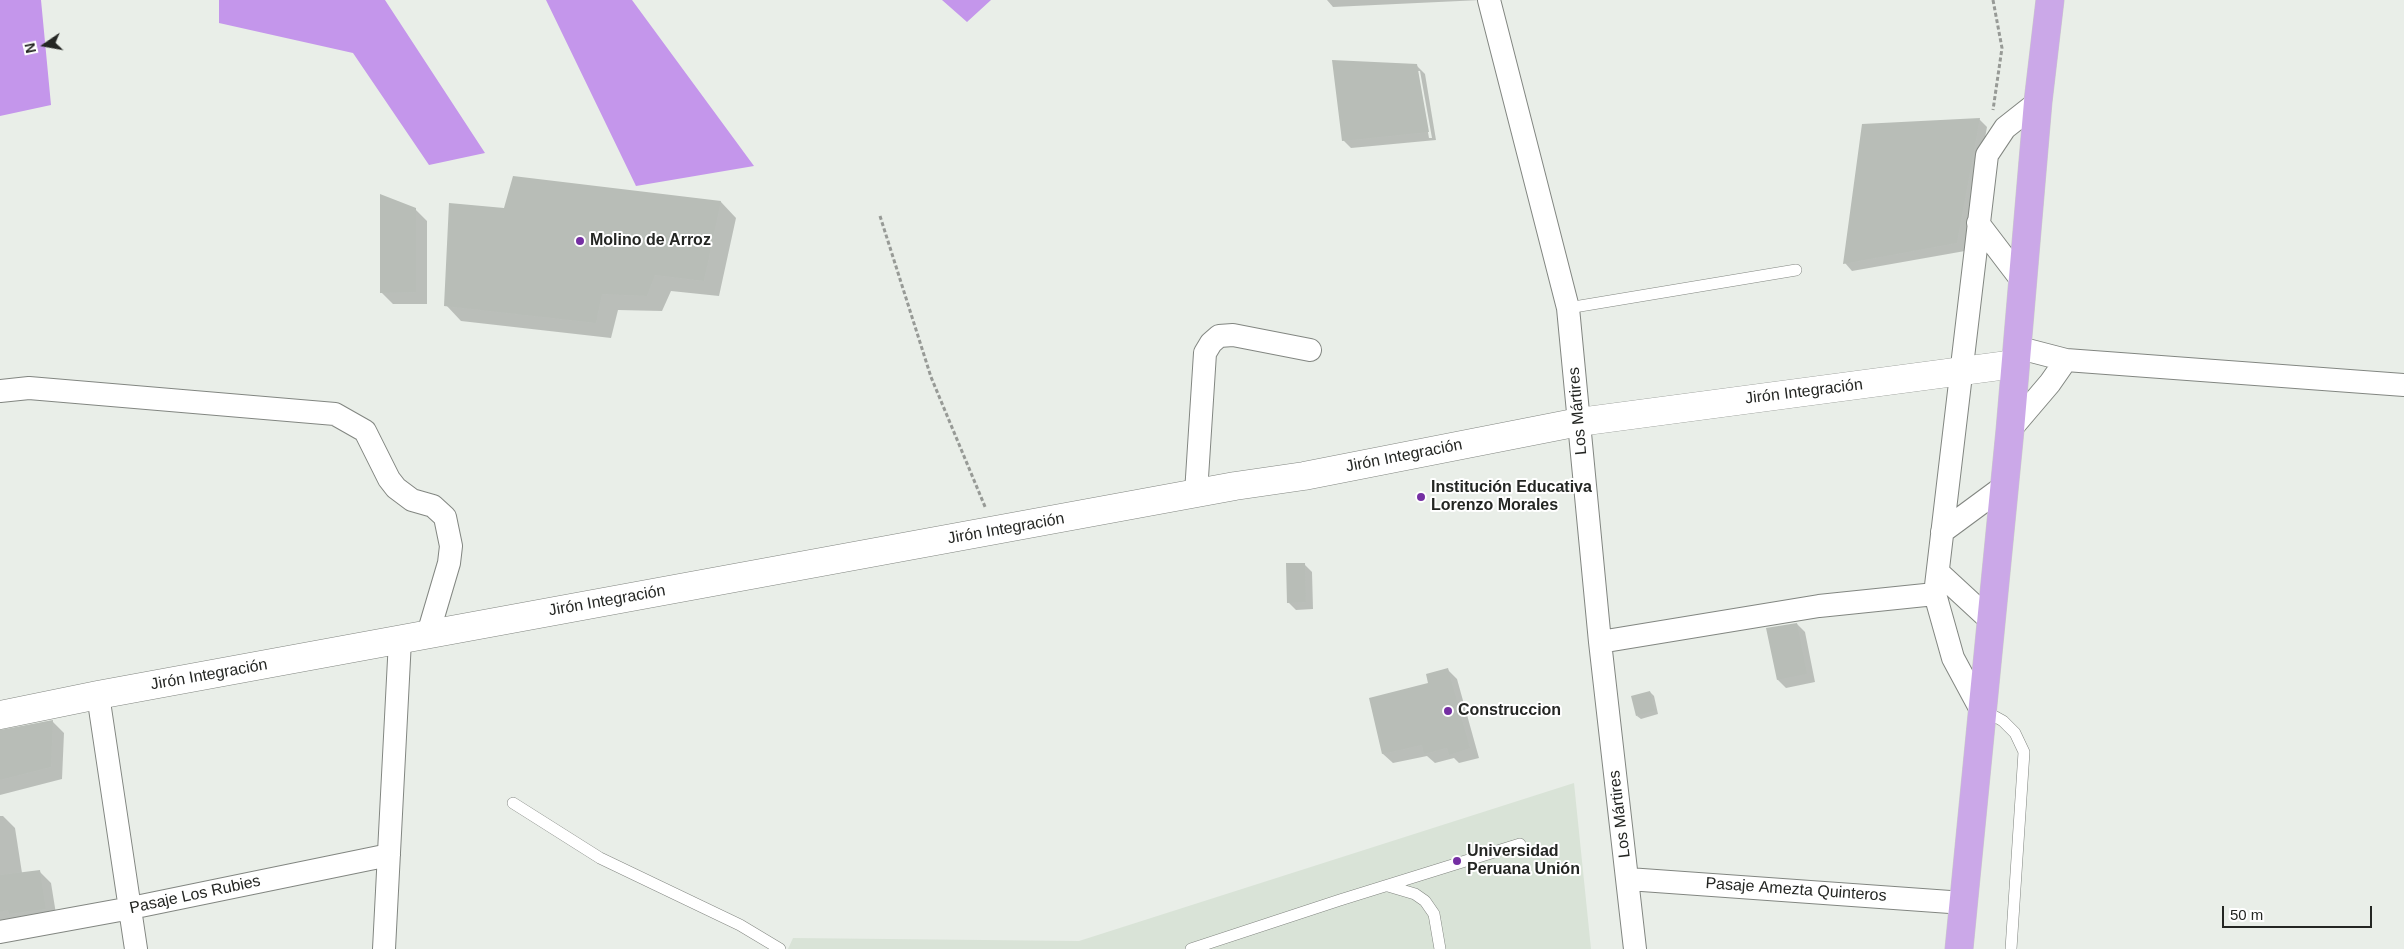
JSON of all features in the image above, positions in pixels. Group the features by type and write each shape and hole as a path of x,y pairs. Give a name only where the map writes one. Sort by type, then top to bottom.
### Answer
{"main road":[{"path":"1959,949 2010,430 2038,102 2050,0"}],"street":[{"name":"Los Mártires","path":"1488,0 1568,308 1600,642 1635,949"},
{"path":"1981,710 1953,658 1935,594 1987,155 2005,128 2038,102"},
{"path":"1978,223 2023,282"},
{"path":"1196,494 1205,353 1211,343 1219,336 1233,334 1310,350"},
{"path":"2015,355 2404,385"},
{"name":"Jirón Integración","path":"0,715 428,634 1304,476 1579,422 1961,372 2015,355"},
{"path":"2010,430 2050,383 2066,360"},
{"path":"0,391 29,388 335,414 366,432 389,480 396,488 412,500 433,506 445,517 452,546 449,563 428,634"},
{"path":"1942,532 2003,487"},
{"path":"1938,572 1990,620"},
{"path":"1600,642 1819,606 1935,594"},
{"path":"384,949 400,640"},
{"path":"98,695 136,949"},
{"name":"Pasaje Los Rubies","path":"0,932 131,908 389,855"},
{"name":"Pasaje Amezta Quinteros","path":"1628,879 1964,902"}],"lane":[{"path":"1568,308 1796,270"},
{"path":"1981,710 2003,721 2015,733 2024,752 2011,949"},
{"path":"513,804 600,858 740,925 780,949"},
{"path":"1191,949 1520,844"},
{"path":"1386,886 1415,894 1425,902 1434,914 1440,949"}],"path":[{"path":"1992,116 2002,48 1993,0"},
{"path":"880,216 931,377 995,531"}],"shaded area":[{"path":"0,0 41,0 51,105 0,116"},
{"path":"219,0 385,0 485,153 429,165 353,53 219,23"},
{"path":"546,0 632,0 754,166 636,186"},
{"path":"942,0 991,0 967,22"},
{"name":"Universidad Peruana Unión","path":"1574,783 1591,949 788,949 793,938 1079,941"}],"building":[{"path":"1332,60 1417,64 1429,132 1342,141"},
{"path":"1980,118 1957,243 1843,264 1862,124"},
{"name":"Molino de Arroz","path":"513,176 721,201 704,281 655,275 647,296 602,294 596,323 444,306 449,203 504,208"},
{"path":"380,194 416,208 416,292 380,293"},
{"path":"1286,563 1305,563 1306,602 1287,603"},
{"path":"1797,623 1807,674 1777,680 1766,628"},
{"path":"1448,668 1470,748 1449,755 1447,748 1424,754 1422,745 1382,754 1369,698 1428,683 1426,674"},
{"path":"1650,691 1655,711 1636,716 1631,696"},
{"path":"53,720 51,767 0,780 0,730"},
{"path":"40,870 46,909 9,914 8,910 0,912 0,875"}],"place":[{"name":"Molino de Arroz","path":"580,241"},
{"name":"Institución Educativa Lorenzo Morales","path":"1421,497"},
{"name":"Construccion","path":"1448,711"},
{"name":"Universidad Peruana Unión","path":"1457,861"}]}
